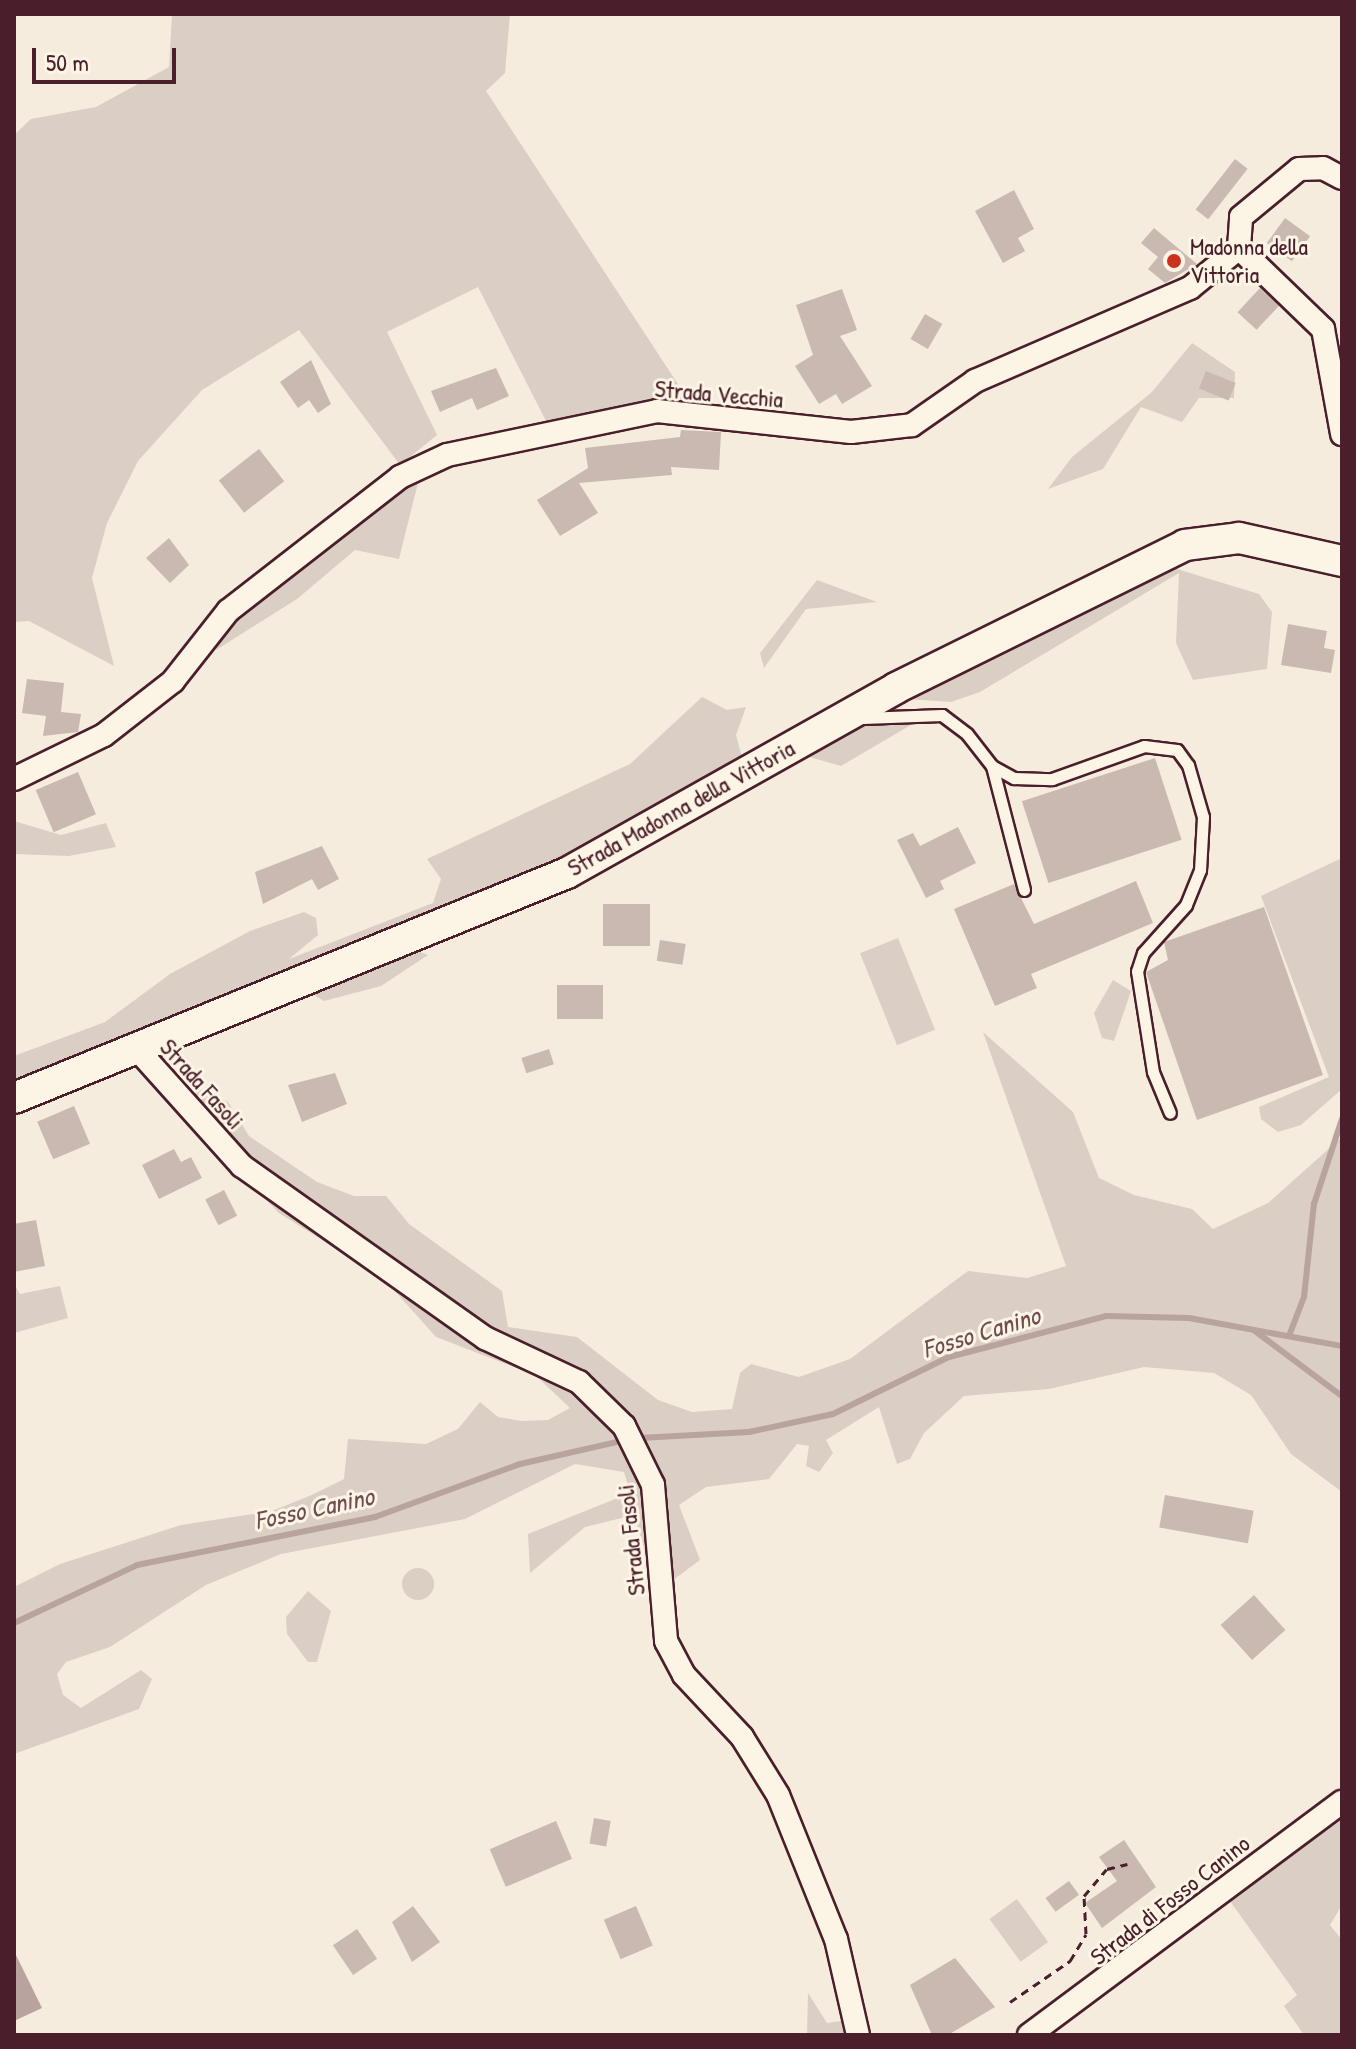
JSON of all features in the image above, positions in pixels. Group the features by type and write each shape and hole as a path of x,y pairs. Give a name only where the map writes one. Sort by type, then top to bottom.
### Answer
{"street":[{"path":"1342,178 1323,168 1299,169 1281,181 1241,217 1239,248 1323,329 1342,434"},
{"name":"Strada Vecchia","path":"14,779 104,735 173,681 228,611 400,477 447,455 657,411 851,432 912,425 975,381 1190,288 1239,248"},
{"name":"Strada Madonna della Vittoria","path":"14,1098 567,873 847,715 1185,545 1239,538 1342,561"},
{"name":"Strada Fasoli","path":"137,1049 242,1166 485,1338 579,1382 624,1426 653,1485 666,1641 778,1795 836,1939 858,2035"},
{"name":"Strada di Fosso Canino","path":"1029,2035 1342,1802"}],"lane":[{"path":"847,715 942,715 992,766 1014,778 1052,779 1144,746 1177,750 1188,765 1203,817 1200,870 1186,905 1143,953 1137,971 1153,1072 1170,1113"},
{"path":"992,766 1024,890"}],"path":[{"path":"1010,2002 1070,1961 1086,1934 1084,1896 1107,1869 1127,1864"}],"shaded area":[{"path":"172,14 510,14 505,73 486,91 691,404 548,425 478,287 387,332 437,435 400,465 299,330 202,390 138,461 107,523 92,578 114,666 29,621 14,622 14,135 31,119 96,107 169,67"},
{"path":"1192,343 1235,372 1234,398 1199,398 1182,422 1141,407 1103,469 1048,489 1072,457 1152,392"},
{"path":"421,471 399,559 355,550 297,599 216,650 227,623"},
{"path":"1167,566 1259,594 1272,612 1267,669 1193,680 1176,643 1179,573 980,692 951,702 893,698"},
{"path":"817,580 877,602 806,609 764,668 760,653"},
{"path":"702,697 727,710 746,707 736,735 743,761 584,850 14,1088 14,1056 105,1022 170,974 250,931 304,912 316,918 318,935 289,959 433,903 441,879 427,859 630,764"},
{"path":"891,707 916,722 841,766 806,756"},
{"path":"14,821 61,835 106,823 116,847 69,856 14,854"},
{"path":"1342,858 1342,1089 1301,1125 1278,1132 1261,1119 1259,1107 1329,1077 1261,896"},
{"path":"898,938 935,1030 897,1045 860,953"},
{"path":"415,950 428,955 381,986 324,1001 309,992"},
{"path":"1113,980 1131,991 1114,1041 1102,1038 1094,1013"},
{"path":"983,1032 1073,1112 1099,1178 1134,1195 1192,1209 1213,1229 1268,1203 1342,1137 1342,1492 1291,1454 1251,1395 1214,1373 1144,1367 1049,1389 964,1396 924,1433 910,1459 897,1464 879,1407 826,1440 833,1453 819,1472 806,1466 809,1446 797,1444 769,1479 706,1487 679,1505 700,1560 657,1592 634,1515 585,1527 530,1573 528,1534 630,1493 624,1472 575,1464 465,1519 281,1554 206,1585 110,1647 66,1662 57,1674 63,1695 81,1708 141,1670 152,1679 139,1709 14,1754 14,1587 60,1564 181,1525 272,1511 314,1494 344,1479 348,1439 426,1444 458,1429 480,1402 498,1417 521,1421 548,1420 570,1408 535,1375 436,1337 384,1279 279,1213 252,1186 239,1153 165,1074 228,1102 249,1136 317,1182 354,1196 386,1196 409,1224 502,1291 508,1327 577,1337 658,1400 692,1412 732,1409 740,1373 751,1364 799,1377 850,1359 968,1271 1027,1278 1066,1266"},
{"path":"14,1284 20,1294 60,1286 68,1318 14,1333"},
{"path":"418,1568 429,1573 434,1584 429,1595 418,1600 407,1595 402,1584 407,1573"},
{"path":"308,1591 331,1611 317,1662 308,1662 287,1634 286,1617"},
{"path":"1342,1806 1342,1905 1330,1925 1342,1940 1342,2035 1304,2035 1284,2006 1297,1995 1230,1901"},
{"path":"1017,1899 1048,1942 1021,1962 989,1919"},
{"path":"14,1951 42,2008 14,2021"},
{"path":"808,1993 827,2023 842,2021 846,2035 807,2035"}],"building":[{"path":"1235,159 1248,169 1208,219 1196,209"},
{"path":"1014,190 1034,229 1018,238 1025,251 1003,263 975,211"},
{"path":"1285,218 1310,236 1292,261 1267,243"},
{"name":"Madonna della Vittoria","path":"1154,228 1197,264 1165,283 1148,269 1158,257 1141,243"},
{"path":"1260,288 1279,306 1257,330 1237,312"},
{"path":"842,289 857,330 840,336 872,386 842,404 836,394 819,404 795,366 813,355 796,305"},
{"path":"925,314 942,324 928,349 910,339"},
{"path":"311,360 331,404 318,413 309,400 298,408 280,382"},
{"path":"496,368 509,396 477,410 472,398 440,412 431,391"},
{"path":"1206,371 1236,383 1229,401 1199,389"},
{"path":"681,430 721,432 719,470 671,467 672,475 579,483 598,513 560,536 537,500 588,468 585,448 680,437"},
{"path":"259,449 284,481 244,513 219,480"},
{"path":"169,538 189,565 170,583 146,558"},
{"path":"1288,624 1327,631 1324,648 1335,650 1331,673 1281,665"},
{"path":"27,679 64,683 61,712 81,714 78,732 43,736 46,716 22,713"},
{"path":"1155,758 1182,840 1048,883 1022,801"},
{"path":"78,772 96,814 54,832 36,790"},
{"path":"958,827 976,863 940,881 944,889 926,898 897,840 913,833 920,846"},
{"path":"322,846 339,879 318,890 312,879 263,904 255,872"},
{"path":"1136,881 1153,923 1031,974 1037,988 995,1006 954,909 1014,884 1034,924"},
{"path":"603,904 650,904 650,946 603,946"},
{"path":"1264,907 1323,1075 1197,1120 1146,972 1168,960 1164,942"},
{"path":"660,940 686,944 682,965 657,961"},
{"path":"557,985 603,985 603,1019 557,1019"},
{"path":"549,1049 554,1064 526,1073 521,1058"},
{"path":"335,1073 347,1104 302,1122 288,1085"},
{"path":"74,1106 90,1144 53,1159 37,1122"},
{"path":"174,1149 181,1162 191,1157 202,1178 159,1199 142,1165"},
{"path":"224,1190 237,1216 218,1225 205,1200"},
{"path":"36,1220 45,1266 14,1272 14,1224"},
{"path":"1165,1495 1254,1511 1248,1543 1159,1527"},
{"path":"1254,1595 1285,1630 1252,1660 1221,1625"},
{"path":"594,1818 611,1821 606,1847 589,1844"},
{"path":"556,1821 572,1859 506,1887 490,1849"},
{"path":"1124,1840 1156,1887 1102,1928 1085,1903 1117,1881 1099,1857"},
{"path":"1069,1881 1079,1895 1056,1912 1046,1898"},
{"path":"413,1906 440,1942 412,1962 392,1922"},
{"path":"636,1906 653,1946 621,1959 604,1920"},
{"path":"357,1929 377,1959 353,1975 333,1945"},
{"path":"955,1958 995,2007 948,2035 932,2035 910,1985"}],"waterway":[{"path":"1289,1336 1304,1297 1314,1204 1342,1119"},
{"name":"Fosso Canino","path":"640,1438 749,1432 833,1414 949,1357 1106,1316 1189,1318 1342,1346"},
{"path":"1255,1331 1342,1396"},
{"name":"Fosso Canino","path":"14,1623 137,1565 375,1517 520,1464 626,1440"}],"place":[{"name":"Madonna della Vittoria","path":"1174,261"}]}
